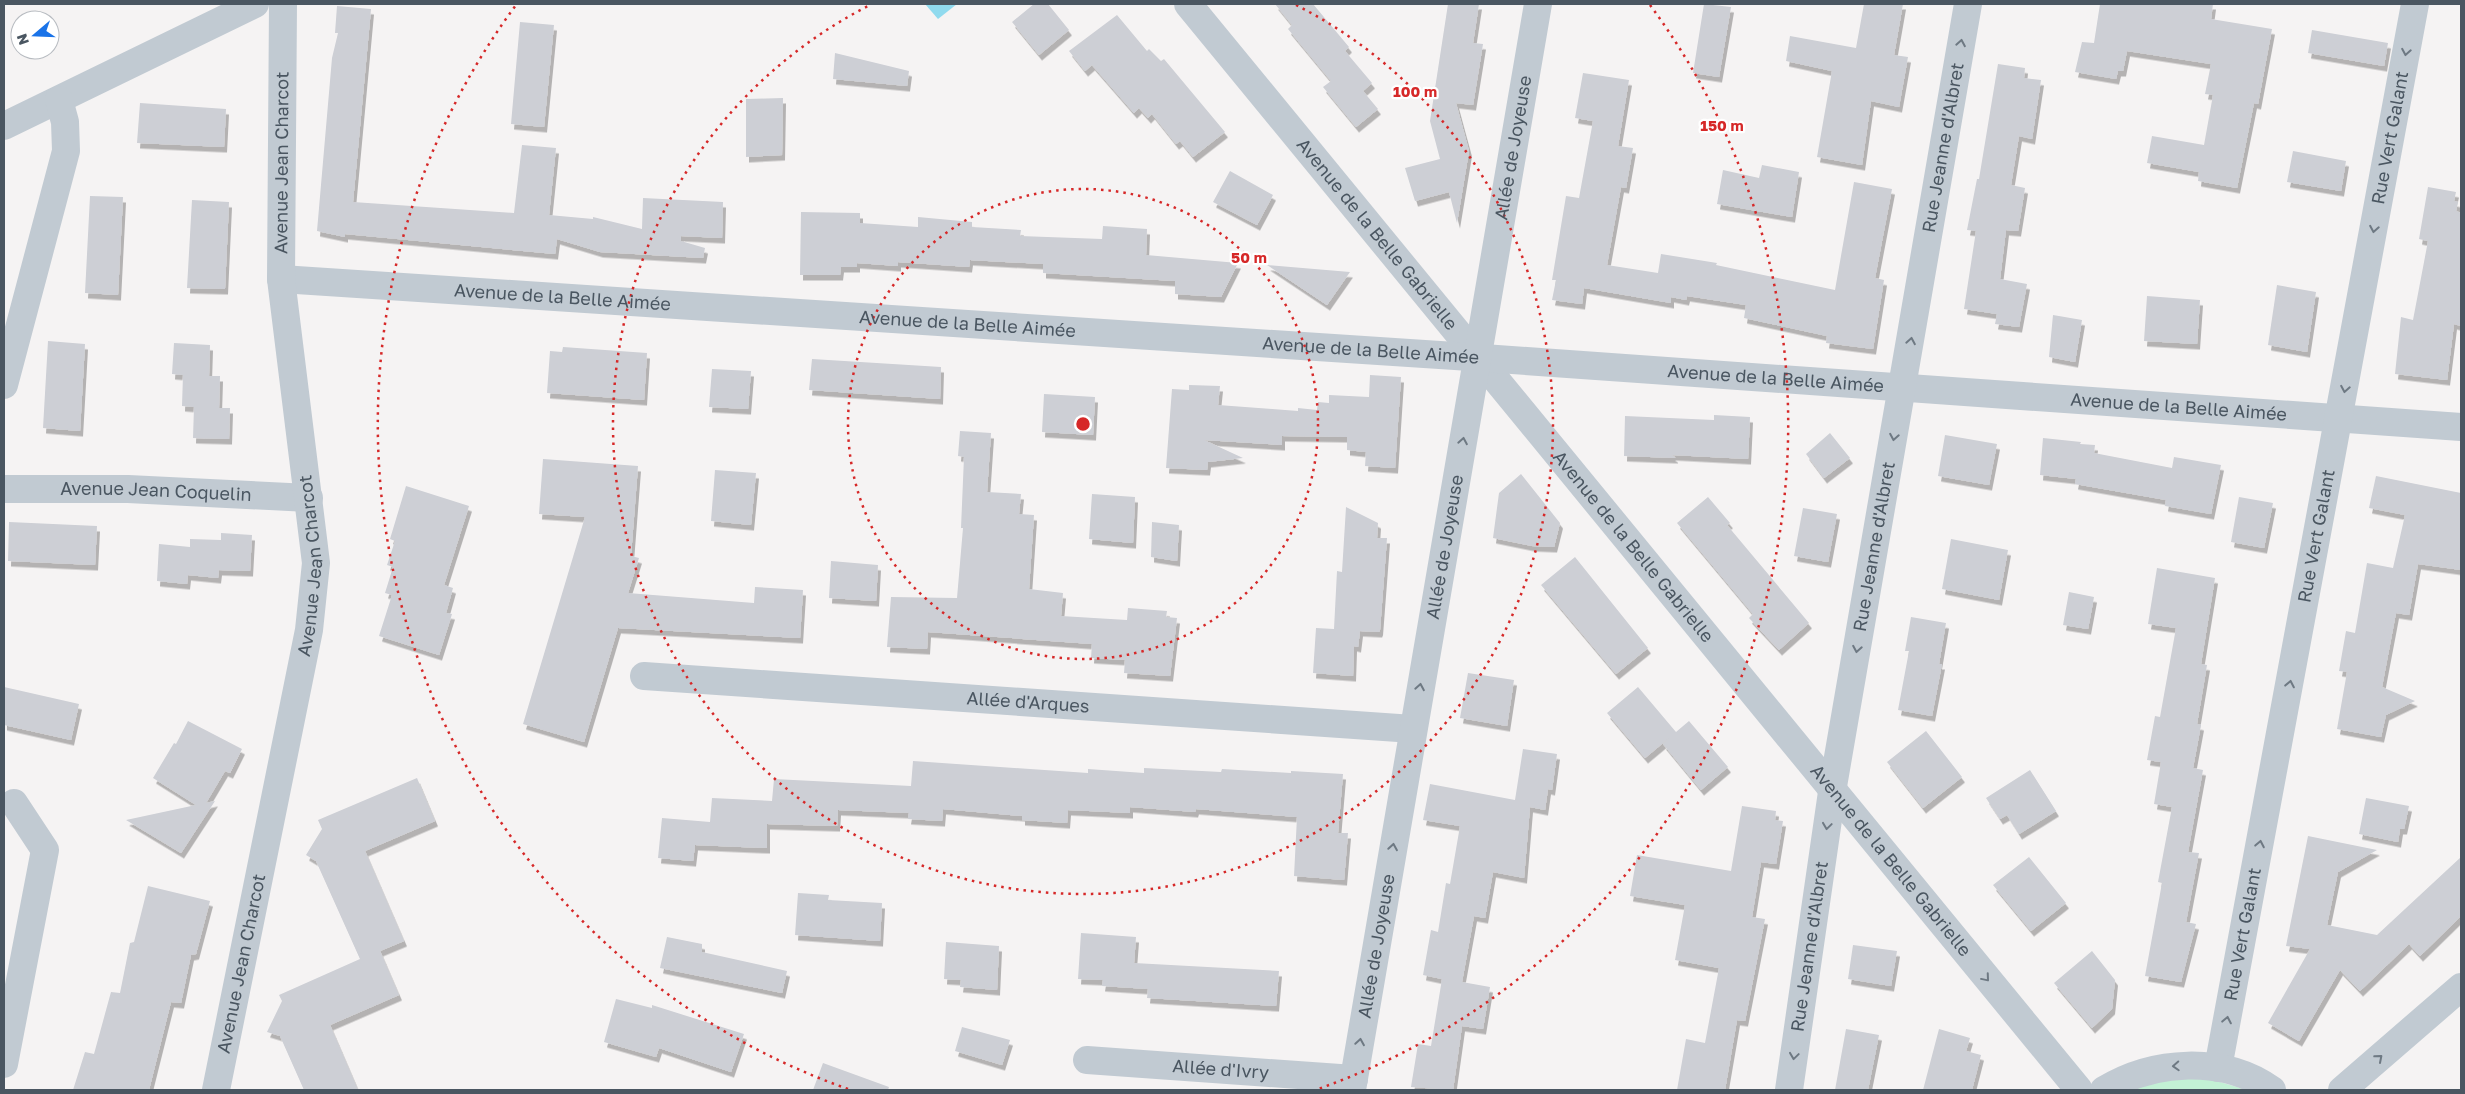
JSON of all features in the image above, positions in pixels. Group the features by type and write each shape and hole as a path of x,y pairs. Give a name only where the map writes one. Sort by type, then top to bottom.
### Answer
{"street":[{"path":"4,126 255,4"},
{"name":"Avenue Jean Charcot","path":"216,1090 309,630 316,562 310,498 281,279 283,4"},
{"name":"Avenue de la Belle Gabrielle","path":"1188,4 2078,1090"},
{"name":"Allée de Joyeuse","path":"1353,1085 1538,4"},
{"name":"Rue Jeanne d'Albret","path":"1789,1090 1832,792 1968,4"},
{"name":"Rue Vert Galant","path":"2218,1068 2415,4"},
{"path":"4,385 66,151 65,122 59,100"},
{"name":"Avenue de la Belle Aimée","path":"281,279 1477,358 2461,427"},
{"name":"Avenue Jean Coquelin","path":"4,489 128,489 310,498"},
{"name":"Allée d'Arques","path":"644,676 1413,729"},
{"path":"4,1064 44,850 14,803"},
{"path":"2342,1090 2461,987"},
{"name":"Allée d'Ivry","path":"1087,1060 1353,1085"},
{"path":"2104,1090 2141,1072 2166,1067 2192,1066 2218,1068 2244,1075 2272,1090"}],"green space":[{"path":"2164,1078 2210,1079 2247,1090 2127,1090"}],"water":[{"path":"925,4 957,4 938,19"}],"building":[{"path":"1034,4 1048,4 1069,30 1039,55 1012,22"},
{"path":"1275,4 1313,4 1349,47 1345,51 1372,83 1363,91 1378,109 1356,127 1323,87 1331,81 1288,29 1292,25"},
{"path":"1448,4 1479,4 1473,43 1483,44 1473,105 1456,103 1469,151 1457,223 1449,192 1415,201 1405,168 1440,159 1430,121"},
{"path":"1704,4 1731,7 1719,77 1693,73"},
{"path":"1864,4 1903,4 1894,55 1908,57 1899,107 1871,101 1862,165 1817,157 1832,71 1786,61 1790,36 1856,48"},
{"path":"2100,4 2213,4 2211,19 2272,29 2258,104 2254,103 2237,188 2198,181 2199,172 2147,163 2152,136 2204,145 2213,95 2205,94 2211,64 2127,51 2123,71 2118,71 2116,79 2075,72 2082,42 2094,43"},
{"path":"337,6 371,9 353,202 514,213 522,145 556,148 549,215 593,219 593,217 642,229 643,198 723,202 722,238 681,236 681,241 705,248 703,258 600,252 557,239 555,254 345,234 345,237 317,231 332,58 338,33 335,33"},
{"path":"1117,15 1147,51 1149,49 1161,61 1164,59 1225,132 1193,157 1180,141 1176,144 1152,114 1148,118 1139,108 1134,113 1092,65 1085,71 1069,51"},
{"path":"520,22 554,25 544,127 511,124"},
{"path":"2312,30 2388,43 2384,66 2308,53"},
{"path":"835,53 909,71 907,86 833,79"},
{"path":"1998,64 2025,68 2024,78 2041,80 2032,139 2019,136 2011,185 2025,188 2018,231 2006,230 2000,279 2027,284 2019,327 1995,324 1997,314 1964,309 1976,231 1967,230 1977,179 1979,179"},
{"path":"1583,73 1629,80 1618,146 1633,148 1626,188 1621,187 1607,265 1658,273 1661,254 1717,263 1716,265 1835,290 1854,182 1892,189 1875,278 1884,280 1873,349 1826,343 1827,336 1744,318 1746,305 1687,296 1686,300 1671,297 1671,303 1584,288 1582,304 1552,300 1556,280 1552,280 1566,196 1579,198 1593,121 1575,118"},
{"path":"783,98 782,155 746,157 746,99"},
{"path":"140,103 226,109 224,147 137,143"},
{"path":"2293,151 2346,161 2341,191 2287,182"},
{"path":"1762,165 1799,172 1792,217 1717,204 1723,170 1759,178"},
{"path":"1230,171 1273,195 1257,225 1213,202"},
{"path":"2428,187 2456,192 2454,201 2458,202 2456,211 2461,213 2461,326 2454,324 2447,380 2395,374 2401,317 2413,320 2428,241 2419,239"},
{"path":"90,196 123,197 118,295 85,293"},
{"path":"192,200 229,202 225,289 187,288"},
{"path":"801,212 860,213 860,223 918,227 918,217 972,222 972,227 1021,230 1020,236 1102,239 1103,226 1147,229 1146,255 1238,263 1221,297 1175,294 1175,281 1043,273 1043,264 970,260 969,267 898,262 898,266 857,263 857,267 841,267 840,275 800,275"},
{"path":"1267,265 1350,272 1327,305"},
{"path":"2277,285 2316,292 2307,352 2268,345"},
{"path":"2147,296 2200,300 2197,344 2144,341"},
{"path":"2053,315 2082,320 2075,362 2049,357"},
{"path":"48,341 85,344 80,431 43,428"},
{"path":"174,343 210,345 209,376 220,376 219,408 230,408 229,439 193,438 194,407 182,406 183,375 172,374"},
{"path":"563,347 647,353 644,400 547,393 550,351 562,352"},
{"path":"812,359 941,367 940,399 809,390"},
{"path":"712,369 751,371 748,409 709,407"},
{"path":"1370,375 1401,377 1395,468 1365,466 1366,452 1347,450 1347,437 1282,436 1282,445 1204,440 1243,458 1208,462 1207,470 1166,468 1172,389 1189,390 1189,385 1220,386 1218,405 1298,411 1298,408 1317,410 1318,402 1329,403 1329,395 1369,397"},
{"path":"1044,394 1095,397 1093,435 1042,432"},
{"path":"1714,415 1750,417 1748,459 1672,455 1676,458 1624,456 1625,416 1714,420"},
{"path":"960,431 991,433 987,492 1021,494 1019,514 1034,515 1029,589 1063,593 1061,616 1127,620 1128,608 1167,611 1166,617 1177,618 1170,676 1124,673 1125,660 1091,658 1092,644 928,632 927,649 887,647 891,597 957,598 963,528 961,528 964,457 958,456"},
{"path":"1830,433 1850,458 1824,478 1806,454"},
{"path":"1945,435 1997,444 1989,485 1938,476"},
{"path":"2043,438 2095,445 2094,453 2172,468 2174,457 2221,465 2211,514 2165,506 2166,500 2075,484 2076,479 2040,475"},
{"path":"543,459 638,466 631,556 639,558 628,593 754,603 755,587 803,590 800,638 618,628 584,742 523,724 585,517 539,514"},
{"path":"715,470 756,473 751,525 711,521"},
{"path":"1521,474 1560,523 1554,547 1532,546 1493,538 1499,493"},
{"path":"2376,476 2461,493 2461,570 2418,564 2409,615 2396,613 2382,687 2415,701 2386,715 2381,737 2337,729 2347,672 2339,671 2346,631 2355,633 2367,563 2393,568 2405,515 2369,508"},
{"path":"406,486 469,506 444,585 453,588 446,613 452,614 439,655 379,636 392,595 385,593 393,567 387,565 395,541 390,539"},
{"path":"1092,494 1135,497 1133,543 1089,539"},
{"path":"1708,497 1730,523 1727,525 1809,623 1779,650 1749,618 1753,614 1677,523"},
{"path":"2239,497 2273,503 2264,548 2231,542"},
{"path":"1346,507 1378,523 1377,538 1387,538 1380,630 1379,632 1360,631 1358,647 1354,646 1353,676 1313,673 1316,628 1334,629 1337,571 1342,572"},
{"path":"1803,508 1837,514 1828,562 1794,556"},
{"path":"9,522 97,526 95,565 8,561"},
{"path":"1152,522 1179,525 1177,561 1151,557"},
{"path":"221,533 252,535 250,571 219,570 218,578 188,575 187,584 157,581 159,544 190,547 190,539 221,540"},
{"path":"1951,539 2008,550 1999,600 1942,589"},
{"path":"1575,557 1648,648 1616,674 1541,585"},
{"path":"831,561 878,565 876,601 829,598"},
{"path":"2157,568 2215,578 2201,664 2207,665 2197,724 2201,725 2193,768 2203,770 2188,852 2199,853 2186,922 2196,924 2181,982 2145,976 2162,883 2158,882 2172,807 2154,804 2161,762 2147,760 2155,716 2160,717 2176,628 2148,624"},
{"path":"2069,592 2094,597 2088,629 2063,625"},
{"path":"1911,617 1946,623 1939,664 1942,664 1932,716 1898,710 1909,651 1905,651"},
{"path":"1468,673 1514,680 1507,726 1460,718"},
{"path":"4,687 79,704 71,740 4,725"},
{"path":"1638,687 1676,732 1689,721 1728,767 1701,790 1663,744 1669,738 1645,758 1607,713"},
{"path":"188,721 242,749 230,773 225,771 206,803 215,801 181,853 126,820 196,805 153,778 174,743 176,744"},
{"path":"1926,731 1962,777 1923,808 1887,762"},
{"path":"1523,749 1557,754 1552,790 1548,789 1545,810 1530,807 1524,878 1493,872 1485,918 1474,916 1462,982 1490,987 1483,1029 1462,1026 1453,1090 1411,1087 1418,1044 1431,1046 1442,979 1423,975 1431,930 1438,932 1446,883 1450,884 1460,826 1423,820 1430,784 1515,800"},
{"path":"913,761 1088,773 1088,769 1144,773 1144,768 1221,772 1222,769 1343,774 1338,833 1348,833 1344,880 1294,876 1297,817 1196,809 1195,812 1130,807 1130,813 1068,810 1067,823 1022,820 1022,816 943,809 942,821 908,819 909,813 838,810 837,826 767,824 767,848 695,845 693,861 658,858 662,818 710,822 712,798 772,801 774,779 911,786"},
{"path":"2030,770 2056,811 2019,834 2007,815 2000,819 1986,798"},
{"path":"417,778 435,821 365,851 404,941 380,951 399,995 330,1025 358,1090 304,1090 280,1036 267,1032 282,1001 279,995 360,959 316,861 306,855 322,829 318,820"},
{"path":"2366,798 2409,806 2404,829 2400,829 2398,842 2359,834"},
{"path":"1742,806 1776,811 1775,820 1783,821 1776,864 1761,862 1752,917 1765,919 1745,1021 1737,1020 1725,1090 1677,1090 1686,1039 1705,1043 1719,968 1675,960 1685,905 1630,896 1637,855 1731,871"},
{"path":"2308,836 2377,850 2338,872 2327,925 2377,935 2461,857 2461,916 2420,956 2409,944 2360,991 2340,970 2299,1041 2268,1023 2310,949 2286,946"},
{"path":"2029,857 2066,903 2031,931 1993,885"},
{"path":"148,886 210,901 196,954 191,955 181,1003 171,1002 149,1090 73,1090 85,1052 94,1054 111,992 120,993 130,943 134,942"},
{"path":"798,893 829,895 828,900 882,903 880,941 795,935"},
{"path":"1081,933 1136,937 1134,963 1279,971 1276,1006 1147,998 1148,989 1102,986 1103,980 1078,979"},
{"path":"667,937 702,944 702,952 787,971 782,993 660,968"},
{"path":"946,942 999,946 997,990 960,987 961,980 944,979"},
{"path":"1853,945 1897,951 1891,986 1848,979"},
{"path":"2092,951 2115,980 2112,1009 2092,1028 2054,983"},
{"path":"616,999 652,1008 652,1005 744,1034 731,1072 659,1048 656,1057 604,1042"},
{"path":"962,1027 1010,1040 1002,1065 955,1051"},
{"path":"1846,1029 1879,1035 1868,1090 1835,1090"},
{"path":"1939,1029 1970,1038 1966,1051 1981,1055 1972,1090 1923,1090"},
{"path":"823,1063 889,1087 888,1090 813,1090"}]}
